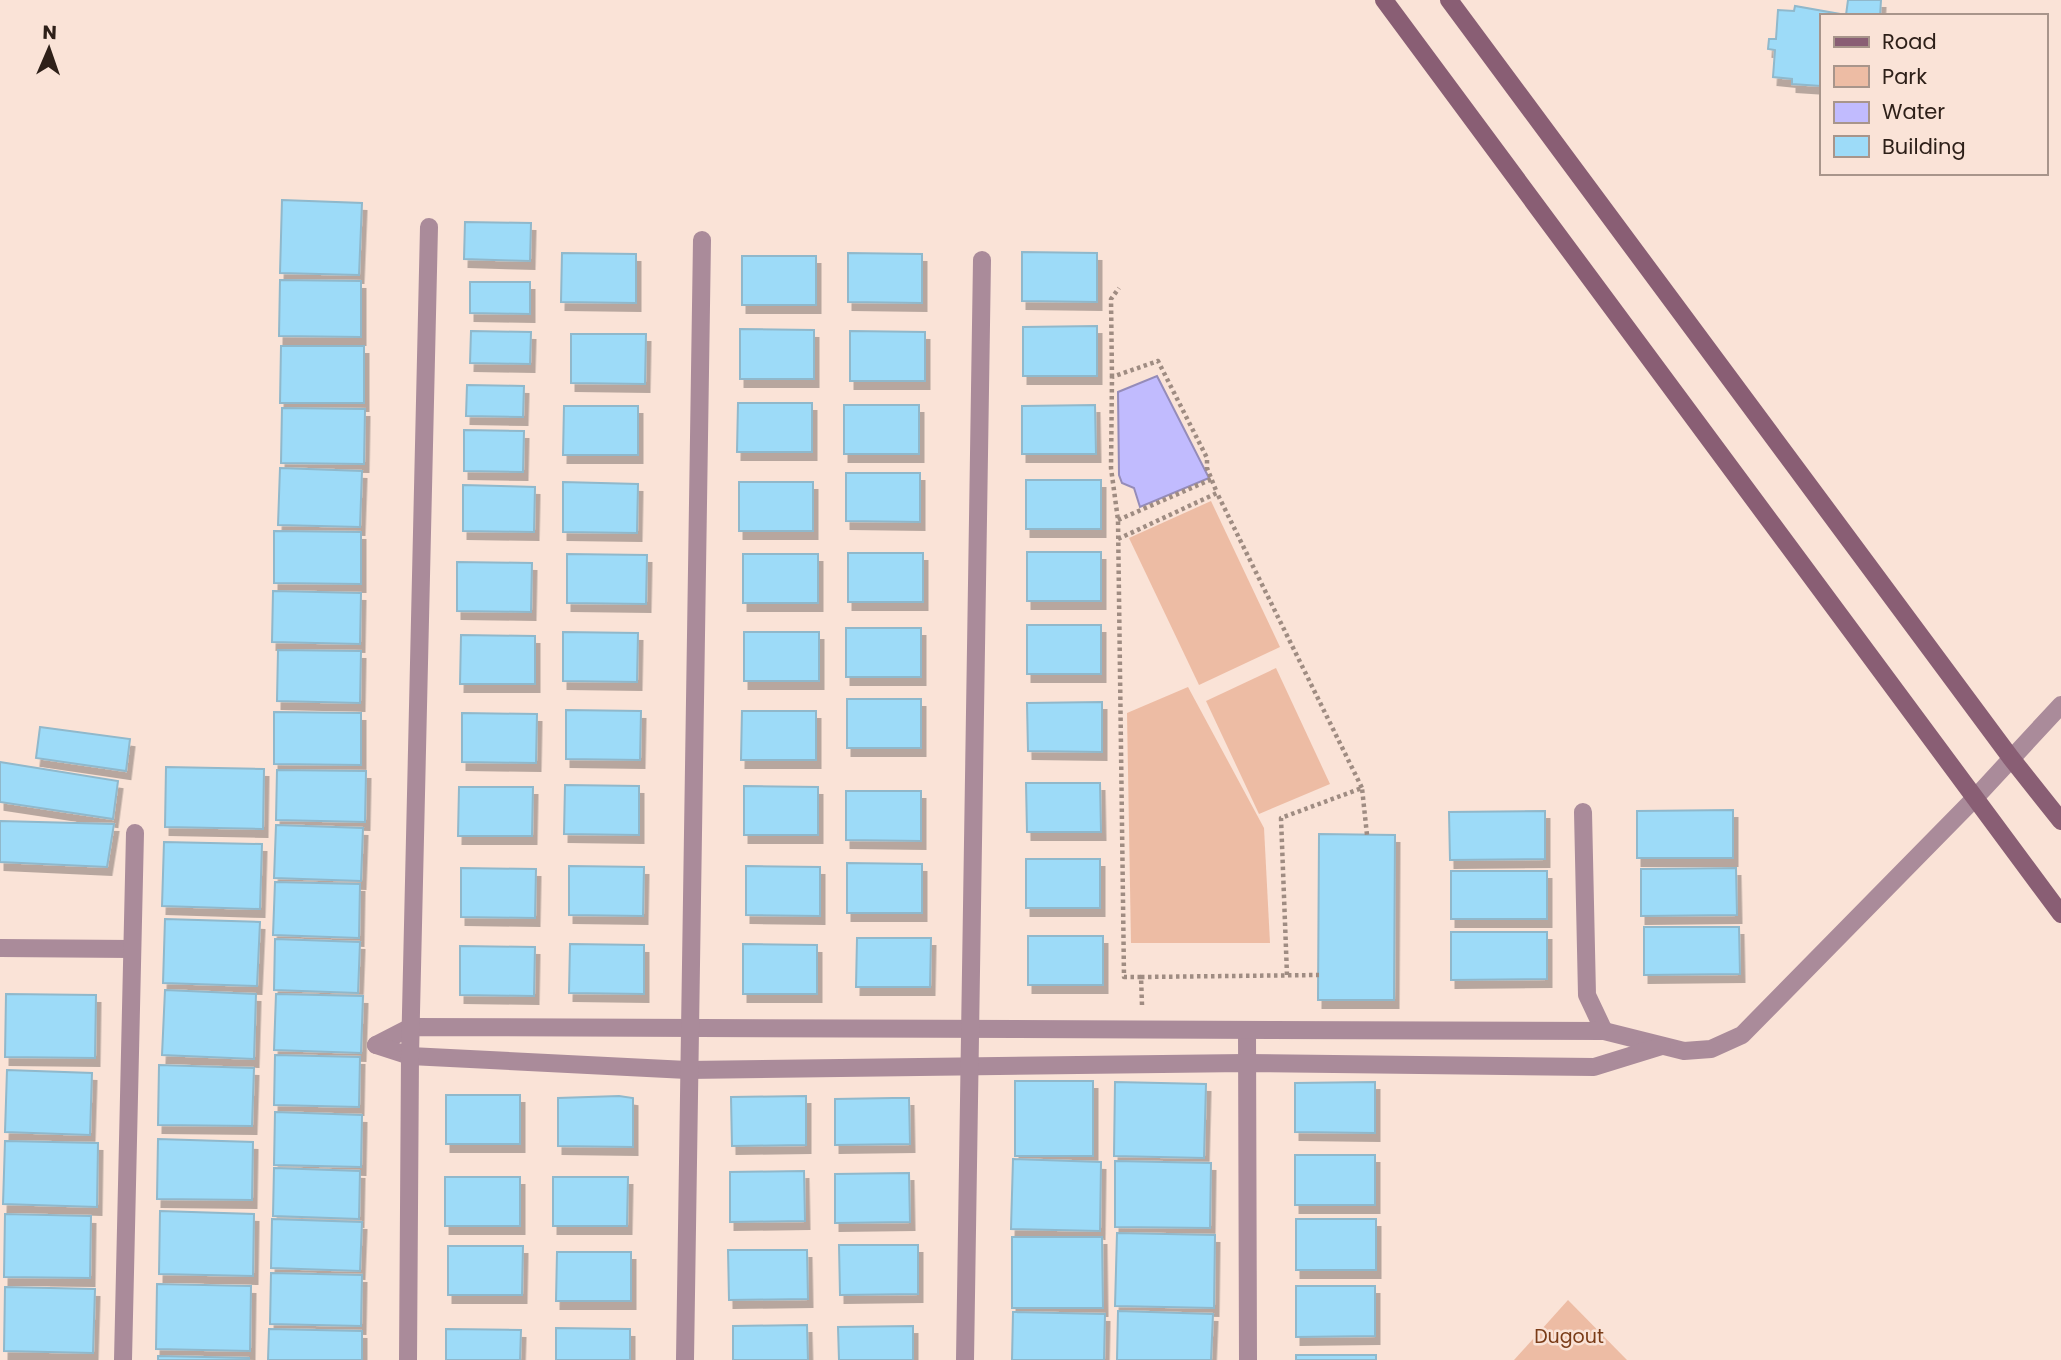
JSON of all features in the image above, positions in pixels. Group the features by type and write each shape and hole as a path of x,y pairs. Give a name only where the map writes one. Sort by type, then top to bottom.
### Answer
{"street":[{"path":"1384,0 2061,915"},
{"path":"1449,0 2011,758 2061,821"},
{"path":"408,1360 410,1056 429,227"},
{"path":"684,1360 687,1030 702,240"},
{"path":"965,1360 982,260"},
{"path":"1662,1046 1594,1067 1245,1063 687,1070 410,1056 376,1045 411,1027 1604,1031 1684,1051 1711,1049 1742,1035 1975,798 2061,705"},
{"path":"1583,812 1587,995 1604,1031"},
{"path":"123,1360 135,833"},
{"path":"0,948 132,948"},
{"path":"1247,1030 1248,1360"}],"path":[{"path":"1119,288 1111,299 1111,468 1118,520 1124,977 1319,975"},
{"path":"1112,377 1158,361 1207,458 1217,493 1362,788 1367,835"},
{"path":"1118,520 1212,479"},
{"path":"1118,539 1217,493"},
{"path":"1287,975 1281,818 1362,788"},
{"path":"1141,977 1142,1031"}],"green space":[{"path":"1211,501 1280,647 1199,685 1129,538"},
{"path":"1276,668 1330,784 1259,814 1206,701"},
{"path":"1188,687 1264,828 1270,943 1131,943 1127,713"},
{"name":"Dugout","path":"1568,1300 1627,1360 1514,1360"}],"water":[{"path":"1157,376 1209,478 1140,507 1134,488 1122,483 1119,475 1118,392"}],"building":[{"path":"1848,0 1881,0 1880,14 1846,14"},
{"path":"1795,6 1840,14 1820,14 1820,86 1792,84 1792,79 1773,77 1775,50 1768,49 1769,39 1776,39 1778,10 1794,11"},
{"path":"282,200 362,203 359,275 280,273"},
{"path":"465,222 531,223 530,261 464,259"},
{"path":"1022,252 1097,253 1097,302 1022,301"},
{"path":"562,253 636,254 636,303 561,302"},
{"path":"848,253 922,254 922,303 848,302"},
{"path":"742,256 816,256 816,305 742,305"},
{"path":"280,280 361,281 361,337 279,336"},
{"path":"470,282 530,282 530,314 470,313"},
{"path":"1097,326 1097,376 1023,376 1023,327"},
{"path":"740,329 814,330 814,379 740,379"},
{"path":"471,331 531,332 530,364 470,363"},
{"path":"850,331 925,332 925,381 850,381"},
{"path":"571,334 646,334 645,384 571,383"},
{"path":"281,346 364,346 364,403 280,403"},
{"path":"467,385 524,386 523,417 466,416"},
{"path":"738,403 812,403 812,452 737,452"},
{"path":"844,405 919,405 919,454 844,454"},
{"path":"1095,405 1096,454 1022,454 1022,406"},
{"path":"564,406 638,406 638,455 563,455"},
{"path":"282,408 365,409 364,464 281,463"},
{"path":"464,430 524,431 523,472 464,471"},
{"path":"280,468 362,471 360,527 278,525"},
{"path":"846,473 920,473 920,522 846,521"},
{"path":"1026,480 1101,480 1101,529 1026,529"},
{"path":"563,482 638,484 637,533 563,532"},
{"path":"739,482 813,482 813,531 739,531"},
{"path":"463,485 535,487 534,532 463,531"},
{"path":"274,531 361,532 361,584 274,583"},
{"path":"1027,552 1101,552 1101,601 1027,601"},
{"path":"848,553 923,553 923,602 848,602"},
{"path":"567,554 647,555 646,604 567,603"},
{"path":"743,554 818,554 818,603 743,603"},
{"path":"457,562 532,563 531,612 457,611"},
{"path":"273,591 361,593 360,644 272,642"},
{"path":"1027,625 1101,625 1101,674 1027,674"},
{"path":"846,628 921,628 921,677 846,677"},
{"path":"563,632 638,633 637,682 563,681"},
{"path":"744,632 819,632 819,681 744,681"},
{"path":"461,635 535,636 535,684 460,684"},
{"path":"278,650 361,651 360,703 277,701"},
{"path":"847,699 921,699 921,748 847,748"},
{"path":"1102,702 1102,752 1028,751 1027,703"},
{"path":"566,710 641,711 640,760 566,759"},
{"path":"742,711 816,711 816,760 741,760"},
{"path":"274,712 361,713 361,765 274,764"},
{"path":"462,713 537,714 536,763 462,762"},
{"path":"40,727 130,739 126,771 36,758"},
{"path":"0,762 118,781 113,819 0,802"},
{"path":"166,767 264,769 263,829 165,827"},
{"path":"277,770 366,771 365,822 276,820"},
{"path":"1026,783 1100,783 1101,832 1027,832"},
{"path":"565,785 639,786 639,835 564,834"},
{"path":"744,786 818,787 818,835 744,835"},
{"path":"459,787 533,787 532,836 458,836"},
{"path":"846,791 921,791 921,841 846,840"},
{"path":"1733,810 1733,858 1637,858 1637,811"},
{"path":"1545,811 1545,859 1450,860 1449,812"},
{"path":"0,821 114,824 107,867 0,862"},
{"path":"276,825 363,828 361,881 274,878"},
{"path":"1319,834 1395,835 1394,1000 1318,1000"},
{"path":"164,842 262,844 260,909 162,906"},
{"path":"1026,859 1100,859 1100,908 1026,908"},
{"path":"847,863 922,864 922,913 847,913"},
{"path":"569,866 644,867 643,916 569,915"},
{"path":"746,866 820,867 820,916 746,915"},
{"path":"461,868 536,869 535,918 461,917"},
{"path":"1736,868 1737,915 1641,916 1641,869"},
{"path":"1451,871 1547,871 1547,919 1451,919"},
{"path":"275,882 360,884 359,938 273,935"},
{"path":"165,919 260,922 257,986 163,983"},
{"path":"1644,927 1739,927 1740,974 1644,975"},
{"path":"1451,932 1547,932 1547,979 1451,980"},
{"path":"1028,936 1103,936 1103,985 1028,985"},
{"path":"857,938 931,938 930,987 856,987"},
{"path":"275,939 360,942 358,993 274,990"},
{"path":"570,944 644,945 644,994 569,993"},
{"path":"743,944 817,945 817,994 743,994"},
{"path":"460,946 535,947 534,996 460,995"},
{"path":"165,990 256,994 254,1059 162,1055"},
{"path":"6,994 96,995 95,1058 5,1057"},
{"path":"276,994 363,996 361,1053 274,1050"},
{"path":"275,1055 360,1057 359,1107 274,1105"},
{"path":"159,1065 254,1068 252,1126 158,1125"},
{"path":"7,1070 92,1073 90,1135 5,1132"},
{"path":"1015,1081 1093,1081 1093,1156 1015,1156"},
{"path":"1115,1082 1206,1084 1204,1158 1114,1156"},
{"path":"1375,1082 1375,1133 1295,1132 1295,1083"},
{"path":"446,1095 520,1095 520,1144 446,1144"},
{"path":"806,1096 806,1145 732,1146 731,1097"},
{"path":"558,1098 633,1098 633,1147 558,1146"},
{"path":"909,1098 910,1144 835,1145 835,1099"},
{"path":"275,1112 362,1115 361,1167 274,1165"},
{"path":"158,1139 253,1142 252,1200 157,1199"},
{"path":"5,1141 98,1143 97,1207 3,1204"},
{"path":"1295,1155 1375,1155 1375,1205 1295,1205"},
{"path":"1013,1159 1101,1162 1100,1231 1011,1229"},
{"path":"1115,1161 1211,1163 1210,1228 1115,1227"},
{"path":"274,1168 360,1171 359,1219 273,1216"},
{"path":"804,1171 805,1221 730,1222 730,1172"},
{"path":"909,1173 910,1222 835,1223 835,1174"},
{"path":"445,1177 520,1177 520,1226 445,1226"},
{"path":"553,1177 628,1177 627,1226 553,1226"},
{"path":"160,1211 254,1214 253,1276 159,1274"},
{"path":"5,1214 91,1216 90,1278 4,1277"},
{"path":"272,1219 362,1222 360,1271 271,1268"},
{"path":"1296,1219 1376,1219 1376,1270 1296,1270"},
{"path":"1117,1233 1215,1235 1214,1308 1115,1306"},
{"path":"1012,1237 1102,1237 1103,1308 1012,1308"},
{"path":"839,1245 918,1245 918,1294 840,1295"},
{"path":"448,1246 523,1246 522,1295 448,1295"},
{"path":"728,1250 807,1250 808,1299 729,1300"},
{"path":"557,1252 631,1252 631,1301 556,1301"},
{"path":"271,1273 362,1275 361,1326 270,1324"},
{"path":"157,1284 251,1286 250,1351 156,1349"},
{"path":"1296,1286 1375,1286 1375,1336 1296,1337"},
{"path":"5,1287 95,1289 93,1353 4,1351"},
{"path":"1118,1311 1213,1314 1211,1360 1117,1360"},
{"path":"1013,1312 1105,1314 1104,1360 1012,1360"},
{"path":"807,1325 808,1360 733,1360 733,1326"},
{"path":"913,1326 913,1360 839,1360 838,1327"},
{"path":"556,1328 630,1329 630,1360 556,1360"},
{"path":"269,1329 362,1331 362,1360 268,1360"},
{"path":"446,1329 521,1330 520,1360 446,1360"},
{"path":"1296,1355 1376,1355 1376,1360 1296,1360"},
{"path":"158,1356 249,1358 249,1360 158,1360"}]}
